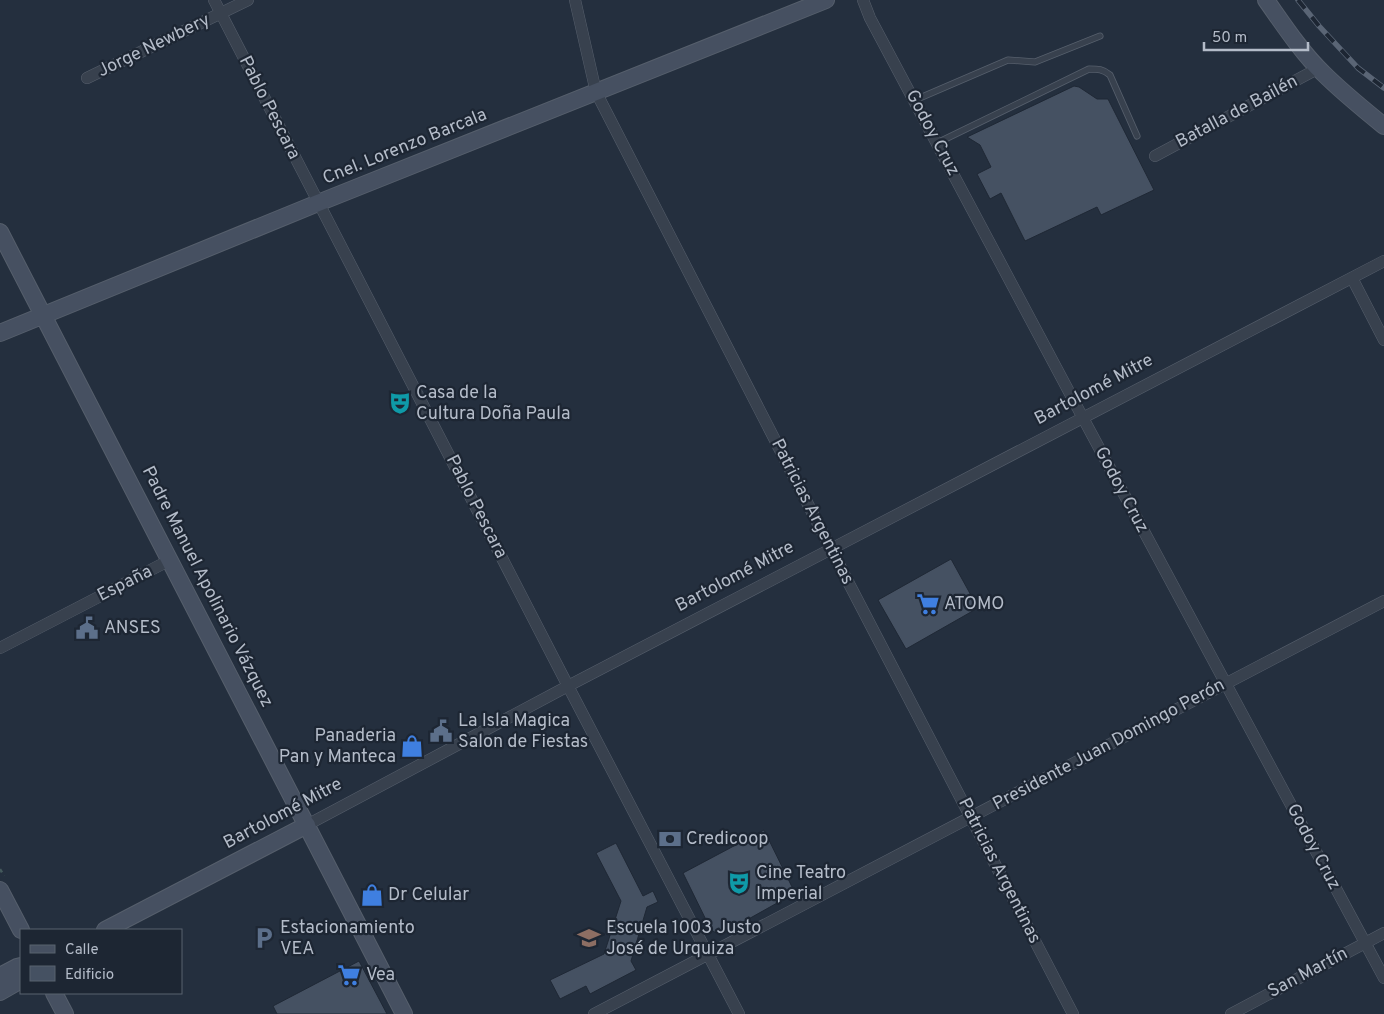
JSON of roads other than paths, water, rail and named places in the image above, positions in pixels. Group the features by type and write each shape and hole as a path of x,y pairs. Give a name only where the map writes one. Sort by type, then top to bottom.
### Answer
{"street":[{"name":"Pablo Pescara","path":"214,0 739,1014"},
{"name":"Jorge Newbery","path":"87,78 248,0"},
{"name":"Patricias Argentinas","path":"575,0 596,92 831,550 1073,1014"},
{"name":"Cnel. Lorenzo Barcala","path":"0,332 826,0"},
{"name":"Godoy Cruz","path":"863,0 870,18 1083,418 1384,978"},
{"path":"1266,0 1319,68 1360,107 1384,126"},
{"name":"Batalla de Bailén","path":"1155,156 1319,68"},
{"name":"Padre Manuel Apolinario Vázquez","path":"0,232 404,1014"},
{"name":"Bartolomé Mitre","path":"107,929 568,686 1384,262"},
{"path":"1352,278 1384,340"},
{"name":"España","path":"0,648 170,560"},
{"name":"Presidente Juan Domingo Perón","path":"594,1014 1384,601"},
{"path":"0,890 20,929"},
{"name":"San Martín","path":"1231,1014 1384,933"},
{"path":"0,976 20,966"},
{"path":"0,992 20,981"},
{"path":"55,994 65,1014"}],"lane":[{"path":"915,100 1008,60 1035,62 1100,36"},
{"path":"937,143 1089,69 1104,70 1110,74 1137,136"}],"railway":[{"path":"1298,0 1358,68 1384,88"}],"place":[{"name":"Casa de la Cultura Doña Paula","path":"400,403"},
{"name":"ATOMO","path":"928,604"},
{"name":"ANSES","path":"87,628"},
{"name":"La Isla Magica Salon de Fiestas","path":"441,731"},
{"name":"Panaderia Pan y Manteca","path":"412,746"},
{"name":"Credicoop","path":"670,839"},
{"name":"Cine Teatro Imperial","path":"739,883"},
{"name":"Dr Celular","path":"372,895"},
{"name":"Estacionamiento VEA","path":"264,938"},
{"name":"Escuela 1003 Justo José de Urquiza","path":"589,938"},
{"name":"Vea","path":"349,975"}]}
